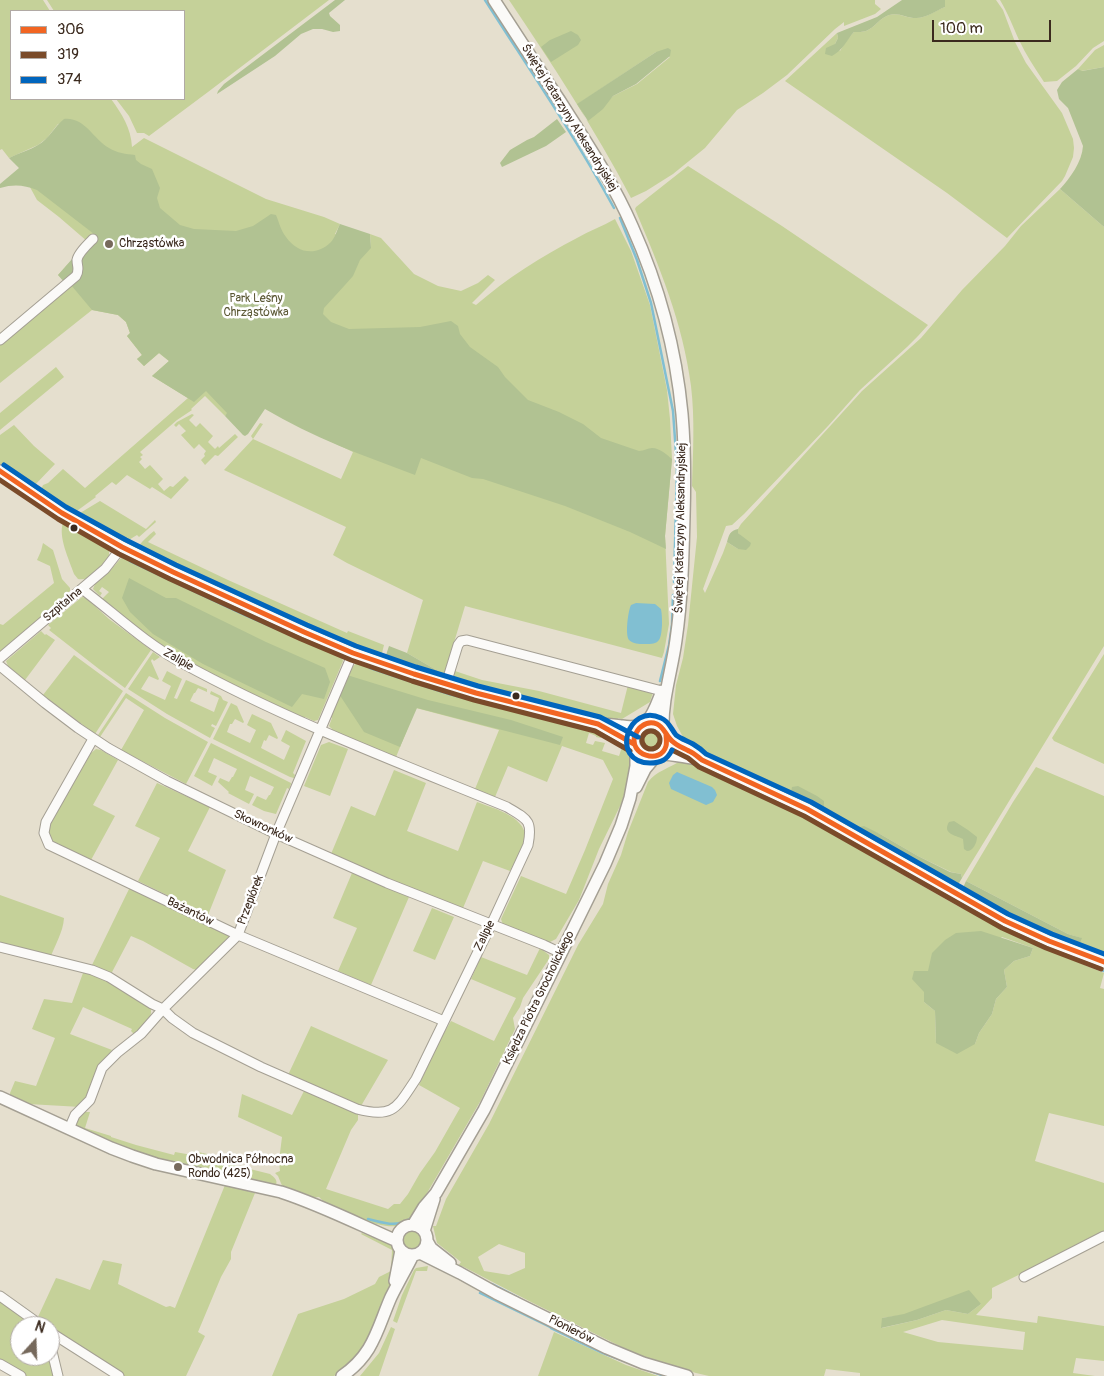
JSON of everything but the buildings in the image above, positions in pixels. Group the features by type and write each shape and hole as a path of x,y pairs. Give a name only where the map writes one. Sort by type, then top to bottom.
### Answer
{"street":[{"name":"Świętej Katarzyny Aleksandryjskiej","path":"494,0 593,153 614,190 645,256 664,315 674,356 685,450 680,607 676,644 665,686 651,716 643,725"},
{"path":"0,340 76,276 79,272 77,260 79,255 93,239"},
{"path":"0,471 54,508 122,547 281,622 352,653 446,684 598,724 634,727 654,723 665,731 674,742 702,760 807,809 1005,921 1049,941 1104,962"},
{"name":"Szpitalna","path":"0,658 105,569 122,547"},
{"name":"Zalipie","path":"0,947 92,970 118,982 163,1009 193,1033 261,1067 357,1109 380,1114 392,1110 403,1099 416,1079 528,845 531,831 525,818 507,807 321,731 182,664 135,632 82,589"},
{"path":"446,684 458,645 461,641 466,640 665,686"},
{"name":"Przepiórek","path":"69,1129 75,1115 90,1100 102,1068 141,1034 163,1009 238,935 276,834 321,731 352,653"},
{"name":"Skowronków","path":"0,666 93,739 167,781 276,834 387,883 561,953"},
{"name":"Świętej Katarzyny Aleksandryjskiej","path":"665,686 663,714 665,731"},
{"path":"598,724 635,747 645,756 676,755 702,760"},
{"path":"635,747 635,733 643,725"},
{"path":"658,755 665,750 667,745 665,731"},
{"name":"Bażantów","path":"93,739 46,822 44,832 49,845 238,935 444,1021"},
{"name":"Księdza Piotra Grocholickiego","path":"413,1225 424,1207 436,1193 484,1110 614,846 630,798 636,766 635,747"},
{"name":"Księdza Piotra Grocholickiego","path":"630,798 645,769 658,755"},
{"path":"0,1097 132,1156 156,1164 281,1192 308,1201 399,1241 405,1254 416,1254 460,1273"},
{"name":"Księdza Piotra Grocholickiego","path":"425,1236 436,1193"},
{"path":"391,1298 399,1241 408,1226 417,1226 431,1248 460,1273"},
{"path":"342,1376 356,1365 372,1344 379,1331 391,1298 416,1254 423,1250 425,1236"},
{"path":"1024,1277 1104,1236"},
{"name":"Pionierów","path":"460,1273 496,1294 607,1348 643,1363 687,1376"},
{"path":"0,1296 28,1316"},
{"path":"60,1338 119,1376"},
{"path":"0,1364 21,1376"}],"green space":[{"path":"0,0 43,0 49,10 10,10 10,100 112,100 125,122 130,134 132,147 144,138 266,199 324,217 340,224 335,234 371,248 370,234 381,238 414,274 438,286 461,291 478,283 488,275 495,280 472,303 476,305 512,277 538,260 615,219 631,251 650,305 667,390 672,459 665,536 669,624 662,658 465,606 446,669 444,674 439,677 438,671 407,653 423,600 333,555 346,527 224,470 253,439 341,479 353,452 265,408 227,414 225,416 205,396 192,410 177,420 140,452 143,455 140,457 142,459 139,462 145,469 150,465 163,479 158,484 164,491 170,486 173,487 185,476 189,480 171,499 127,475 116,485 112,482 96,497 74,513 40,492 43,485 48,483 63,469 85,488 188,398 152,376 169,361 159,353 144,366 137,359 142,355 127,336 130,333 126,322 118,315 92,310 0,383 0,342 70,286 58,275 88,242 37,200 19,167 76,121 58,124 47,138 38,145 9,158 2,149 0,150"},
{"path":"47,0 329,0 149,136 144,133 137,133 129,116 117,100 185,100 185,10 53,10"},
{"path":"335,0 345,0 329,13 340,25 340,31 333,32 313,29 301,34 275,56 217,94 224,84"},
{"path":"509,0 875,0 875,4 881,9 875,14 844,26 844,22 787,75 737,110 705,148 673,174 631,198 587,121 613,96 637,84 670,57 656,52 578,104 585,117"},
{"path":"902,0 945,0 945,7 920,18 896,14 889,15 866,31 854,32 836,54 832,56 825,54 826,48 835,44 838,38 837,33 877,17"},
{"path":"945,0 996,0 1003,10 1015,42 1026,63 1062,113 1073,139 1073,157 1062,181 1007,238 947,193 785,81 837,33 838,38 835,44 840,51 854,32 869,30 886,16 896,14 912,18 924,17 945,7"},
{"path":"1000,0 1104,0 1104,41 1093,48 1076,66 1057,81 1044,82 1019,40"},
{"path":"571,31 578,35 581,40 578,45 551,62 541,47 550,40"},
{"path":"1104,45 1104,67 1081,71 1078,69 1095,50"},
{"path":"668,48 671,50 670,56 636,84 613,96 603,109 588,121 577,104 656,52"},
{"path":"1104,67 1104,227 1060,189 1078,164 1083,146 1068,108 1059,99 1057,90 1062,82 1078,69 1082,71"},
{"name":"Park Leśny Chrząstówka","path":"64,119 78,121 109,148 125,154 135,155 136,160 152,169 160,188 157,198 160,208 180,225 194,229 236,231 253,226 271,214 276,215 283,232 290,242 301,250 307,251 319,250 325,247 335,236 340,224 370,234 371,248 360,260 353,276 324,308 323,314 331,322 349,329 420,327 451,321 458,326 460,334 470,347 498,367 505,377 528,400 583,424 601,438 639,451 652,448 663,452 672,459 665,536 666,549 630,532 565,506 483,479 472,478 421,458 415,475 320,437 265,409 245,436 225,416 227,413 206,391 194,402 152,376 169,361 159,353 144,366 137,359 142,355 127,336 130,333 126,322 118,315 92,310 71,285 64,282 58,275 94,234 37,190 19,186 0,188 0,184 19,168 9,158 42,142"},
{"path":"557,119 566,132 546,146 502,167 500,163 510,150 534,137"},
{"path":"688,166 782,226 928,325 860,390 744,514 732,525 726,526 703,589 705,593 727,542 738,549 740,535 738,529 741,524 862,391 921,338 1021,226 1060,189 1104,227 1104,646 962,878 961,874 951,872 918,856 880,834 860,827 858,831 822,809 824,807 791,791 792,794 687,746 677,726 673,714 676,685 683,658 688,625 697,537 696,492 692,486 692,398 687,363 676,317 661,273 635,209"},
{"path":"56,367 64,377 0,430 0,413"},
{"path":"192,414 194,415 189,420 196,427 200,423 213,436 208,442 215,449 218,446 219,448 235,434 238,437 218,456 215,455 205,465 201,460 205,456 206,451 199,444 194,449 181,435 186,431 179,424 176,427 174,425"},
{"path":"260,423 263,424 253,439 251,436"},
{"path":"14,425 55,464 33,487 0,464 0,435"},
{"path":"100,501 146,529 155,520 156,522 139,537 137,535 127,541 121,540 79,518 80,513"},
{"path":"66,522 104,545 109,551 109,556 103,563 104,565 86,579 78,579 74,574 67,555 62,535 63,523"},
{"path":"738,529 738,533 751,543 746,550 738,549 727,542 730,533"},
{"path":"154,531 156,534 148,542 347,633 348,631 384,645 382,653 377,656 370,655 301,626 140,551 139,546"},
{"path":"43,543 53,550 62,579 70,588 70,591 67,596 0,654 0,624 3,625 54,583 50,566 37,560"},
{"path":"123,556 129,558 131,556 334,649 333,651 341,655 343,661 318,720 314,721 305,717 304,719 215,677 165,649 101,600 109,592 102,587 99,591 102,593 100,596 93,589 95,584"},
{"path":"129,578 166,598 176,598 266,642 325,668 330,682 324,699 302,694 292,707 203,664 153,634 130,612 122,598"},
{"path":"82,597 86,598 109,619 151,650 125,688 49,630 51,628 48,625"},
{"path":"41,631 55,640 25,680 8,666 6,661"},
{"path":"389,646 407,653 438,671 439,677 385,658"},
{"path":"153,652 160,657 151,661 159,679 149,676 141,689 165,700 171,686 162,681 167,671 182,679 174,698 177,699 186,680 207,689 207,692 198,688 190,701 214,712 219,698 210,694 211,691 228,702 216,726 212,724 211,726 215,728 210,738 128,689"},
{"path":"1104,654 1104,764 1054,741 1052,738"},
{"path":"74,655 123,691 95,734 43,695"},
{"path":"359,662 367,665 368,662 466,694 465,696 468,697 469,695 599,728 602,732 601,738 589,733 586,743 593,745 595,741 605,743 602,751 619,756 622,747 628,753 630,760 628,782 621,804 599,849 579,900 556,939 548,943 503,925 501,919 521,876 566,894 613,779 603,760 562,746 547,782 508,766 495,797 475,789 499,730 416,708 396,757 392,759 331,732 332,729 329,726 332,718 329,716 347,675 349,676 351,669"},
{"path":"455,671 482,680 539,691 621,713 628,685 653,692 650,702 622,719 618,718 615,724 453,681"},
{"path":"347,675 428,700 511,720 563,737 560,745 417,708 400,747 364,732 339,694"},
{"path":"126,693 208,742 186,784 121,750 144,710 126,698 100,737 98,735"},
{"path":"231,703 237,706 244,722 235,719 230,724 227,732 250,743 256,730 247,725 252,714 271,723 278,738 269,735 266,741 264,740 261,748 284,760 290,746 281,741 286,730 306,741 293,773 295,775 294,778 213,739"},
{"path":"651,729 659,732 662,740 659,748 651,751 643,748 640,740 643,732"},
{"path":"329,742 348,749 330,796 304,786 321,745"},
{"path":"211,743 291,783 276,814 252,805 257,796 266,800 274,787 250,776 245,790 254,794 249,804 228,793 218,782 220,778 229,782 237,769 214,758 208,772 217,776 212,786 194,776"},
{"path":"96,749 118,760 93,805 115,816 91,860 56,844 49,837 48,831 51,822 91,753"},
{"path":"682,760 808,818 956,905 1022,939 1104,973 1100,988 1104,989 1104,1126 1049,1113 1035,1161 1104,1183 1104,1233 992,1288 992,1298 976,1315 1037,1323 1038,1316 1104,1326 1104,1361 1076,1358 1073,1373 1095,1376 860,1376 860,1373 826,1369 824,1376 709,1376 644,1358 462,1266 460,1268 458,1266 461,1262 437,1243 433,1226 436,1226 446,1199 489,1124 578,945 603,904 608,884 621,855 648,782 659,772","holes":["1002,937 1033,948 1030,956 1014,961 1004,970 1007,987 996,999 992,1014 979,1033 975,1044 936,1043 935,1011 924,1002 924,992","499,1244 525,1253 525,1268 509,1275 484,1271 478,1257","981,1304 968,1314 946,1310 917,1320 882,1328 882,1318","942,1320 1025,1332 1023,1350 938,1342 903,1332"]},
{"path":"1036,767 1104,796 1104,958 1078,948 1081,938 1068,934 966,881"},
{"path":"394,770 426,783 407,831 458,851 477,802 510,815 522,827 525,834 525,843 510,871 483,861 463,908 331,854 351,806 375,816"},
{"path":"157,783 210,807 188,851 226,870 208,915 138,881 160,838 135,826"},
{"path":"798,786 824,801 824,807 822,809 792,794 792,787"},
{"path":"954,821 977,837 971,850 967,851 964,849 963,839 948,832 947,826 949,822"},
{"path":"864,826 950,872 961,874 962,878 956,888 858,831 860,827"},
{"path":"352,873 409,897 371,985 338,971 357,928 333,918"},
{"path":"966,881 1068,934 1082,938 1078,948 1048,936 961,892"},
{"path":"130,887 230,936 197,970 131,936 111,974 92,965"},
{"path":"0,895 64,918 50,959 0,944"},
{"path":"432,908 454,917 435,960 413,951"},
{"path":"981,931 1033,948 1030,956 1014,961 1004,970 1007,987 996,999 992,1014 979,1033 975,1044 957,1054 936,1043 935,1011 924,1002 924,992 912,979 914,971 928,971 932,953 945,940 956,933"},
{"path":"540,948 549,955 549,959 523,998 513,1018 515,1029 481,1100 413,1214 414,1217 412,1219 397,1226 381,1225 342,1212 328,1205 319,1197 311,1198 283,1188 275,1173 280,1171 279,1161 282,1137 238,1117 242,1094 292,1115 305,1089 358,1112 358,1120 351,1130 326,1189 388,1209 394,1204 400,1204 435,1152 460,1108 419,1085 441,1038 451,1021 494,1041 516,998 471,979 481,957 527,975"},
{"path":"86,972 117,984 150,1006 151,1015 149,1019 134,1034 131,1031 132,1029 83,1007 70,1034 112,1050 102,1064 92,1091 81,1107 28,1104 10,1096 15,1081 36,1086 55,1038 32,1029 44,999 72,1003 83,973"},
{"path":"311,1026 388,1060 361,1106 288,1075"},
{"path":"90,1112 85,1128 174,1155 175,1152 192,1155 194,1151 220,1157 218,1161 270,1174 276,1180 276,1185 135,1153 79,1129 76,1121 81,1113"},
{"path":"225,1185 255,1193 231,1252 231,1259 221,1277 198,1332 205,1336 186,1376 122,1376 60,1337 60,1316 38,1316 56,1278 90,1290 103,1260 122,1264 118,1284 166,1307 175,1308"},
{"path":"412,1231 418,1234 421,1240 418,1246 412,1249 406,1246 403,1240 406,1234"},
{"path":"362,1233 390,1244 395,1254 393,1276 385,1303 363,1350 350,1364 334,1376 272,1376 298,1314 344,1299 375,1284 379,1277 391,1271 392,1250"},
{"path":"428,1266 427,1271 416,1271 397,1323 393,1321 402,1295 414,1270"},
{"path":"969,1290 981,1304 968,1314 946,1310 917,1320 881,1328 882,1318 904,1314"},
{"path":"0,1298 25,1316 10,1316 10,1366 53,1366 56,1376 24,1376 0,1363"},
{"path":"391,1327 395,1329 379,1376 360,1376 379,1353"},
{"path":"554,1332 626,1365 658,1376 538,1376"}],"water":[{"path":"636,603 655,604 661,609 661,634 659,640 653,644 638,644 629,640 627,628 629,612 631,605"},
{"path":"677,772 712,787 717,795 713,802 706,805 671,789 669,783"}],"waterway":[{"path":"485,0 568,129 614,208"},
{"path":"620,218 637,260 651,303 673,411 677,468 674,582"},
{"path":"130,561 245,615 331,652"},
{"path":"660,681 669,645 673,595"},
{"path":"370,668 449,694 603,733"},
{"path":"700,766 797,813 998,925 1104,971"},
{"path":"368,1219 395,1224 412,1218"},
{"path":"492,1284 519,1298"},
{"path":"480,1293 550,1327"},
{"path":"551,1328 570,1337"},
{"path":"571,1338 603,1353 664,1376"}],"transit line":[{"name":"374","path":"4,465 66,507 126,540 307,625 356,646 416,667 478,686 600,717 638,737"},
{"name":"306","path":"0,471 62,513 122,547 304,632 353,653 414,674 476,693 598,724 634,744"},
{"name":"319","path":"0,480 58,519 119,554 301,639 351,660 412,681 474,700 595,731 630,751"},
{"name":"374","path":"672,750 666,759 660,762 650,763 637,760 630,753 627,744 628,734 632,725 640,718 649,715 664,719 676,735 695,745 706,754 811,802 1008,914 1052,934 1104,954"},
{"name":"306","path":"666,734 666,746 663,752 658,755 646,755 636,748 634,742 635,735 639,729 645,724 657,724 661,727 674,743 702,760 807,809 1005,921 1049,941 1104,962"},
{"name":"319","path":"651,731 657,734 660,740 657,746 651,749 645,746 642,740 645,734 651,731"},
{"name":"319","path":"672,750 688,758 699,767 804,816 1002,928 1046,948 1101,969"}],"place":[{"name":"Chrząstówka","path":"109,244"},
{"name":"Obwodnica Północna Rondo (425)","path":"178,1167"}]}
